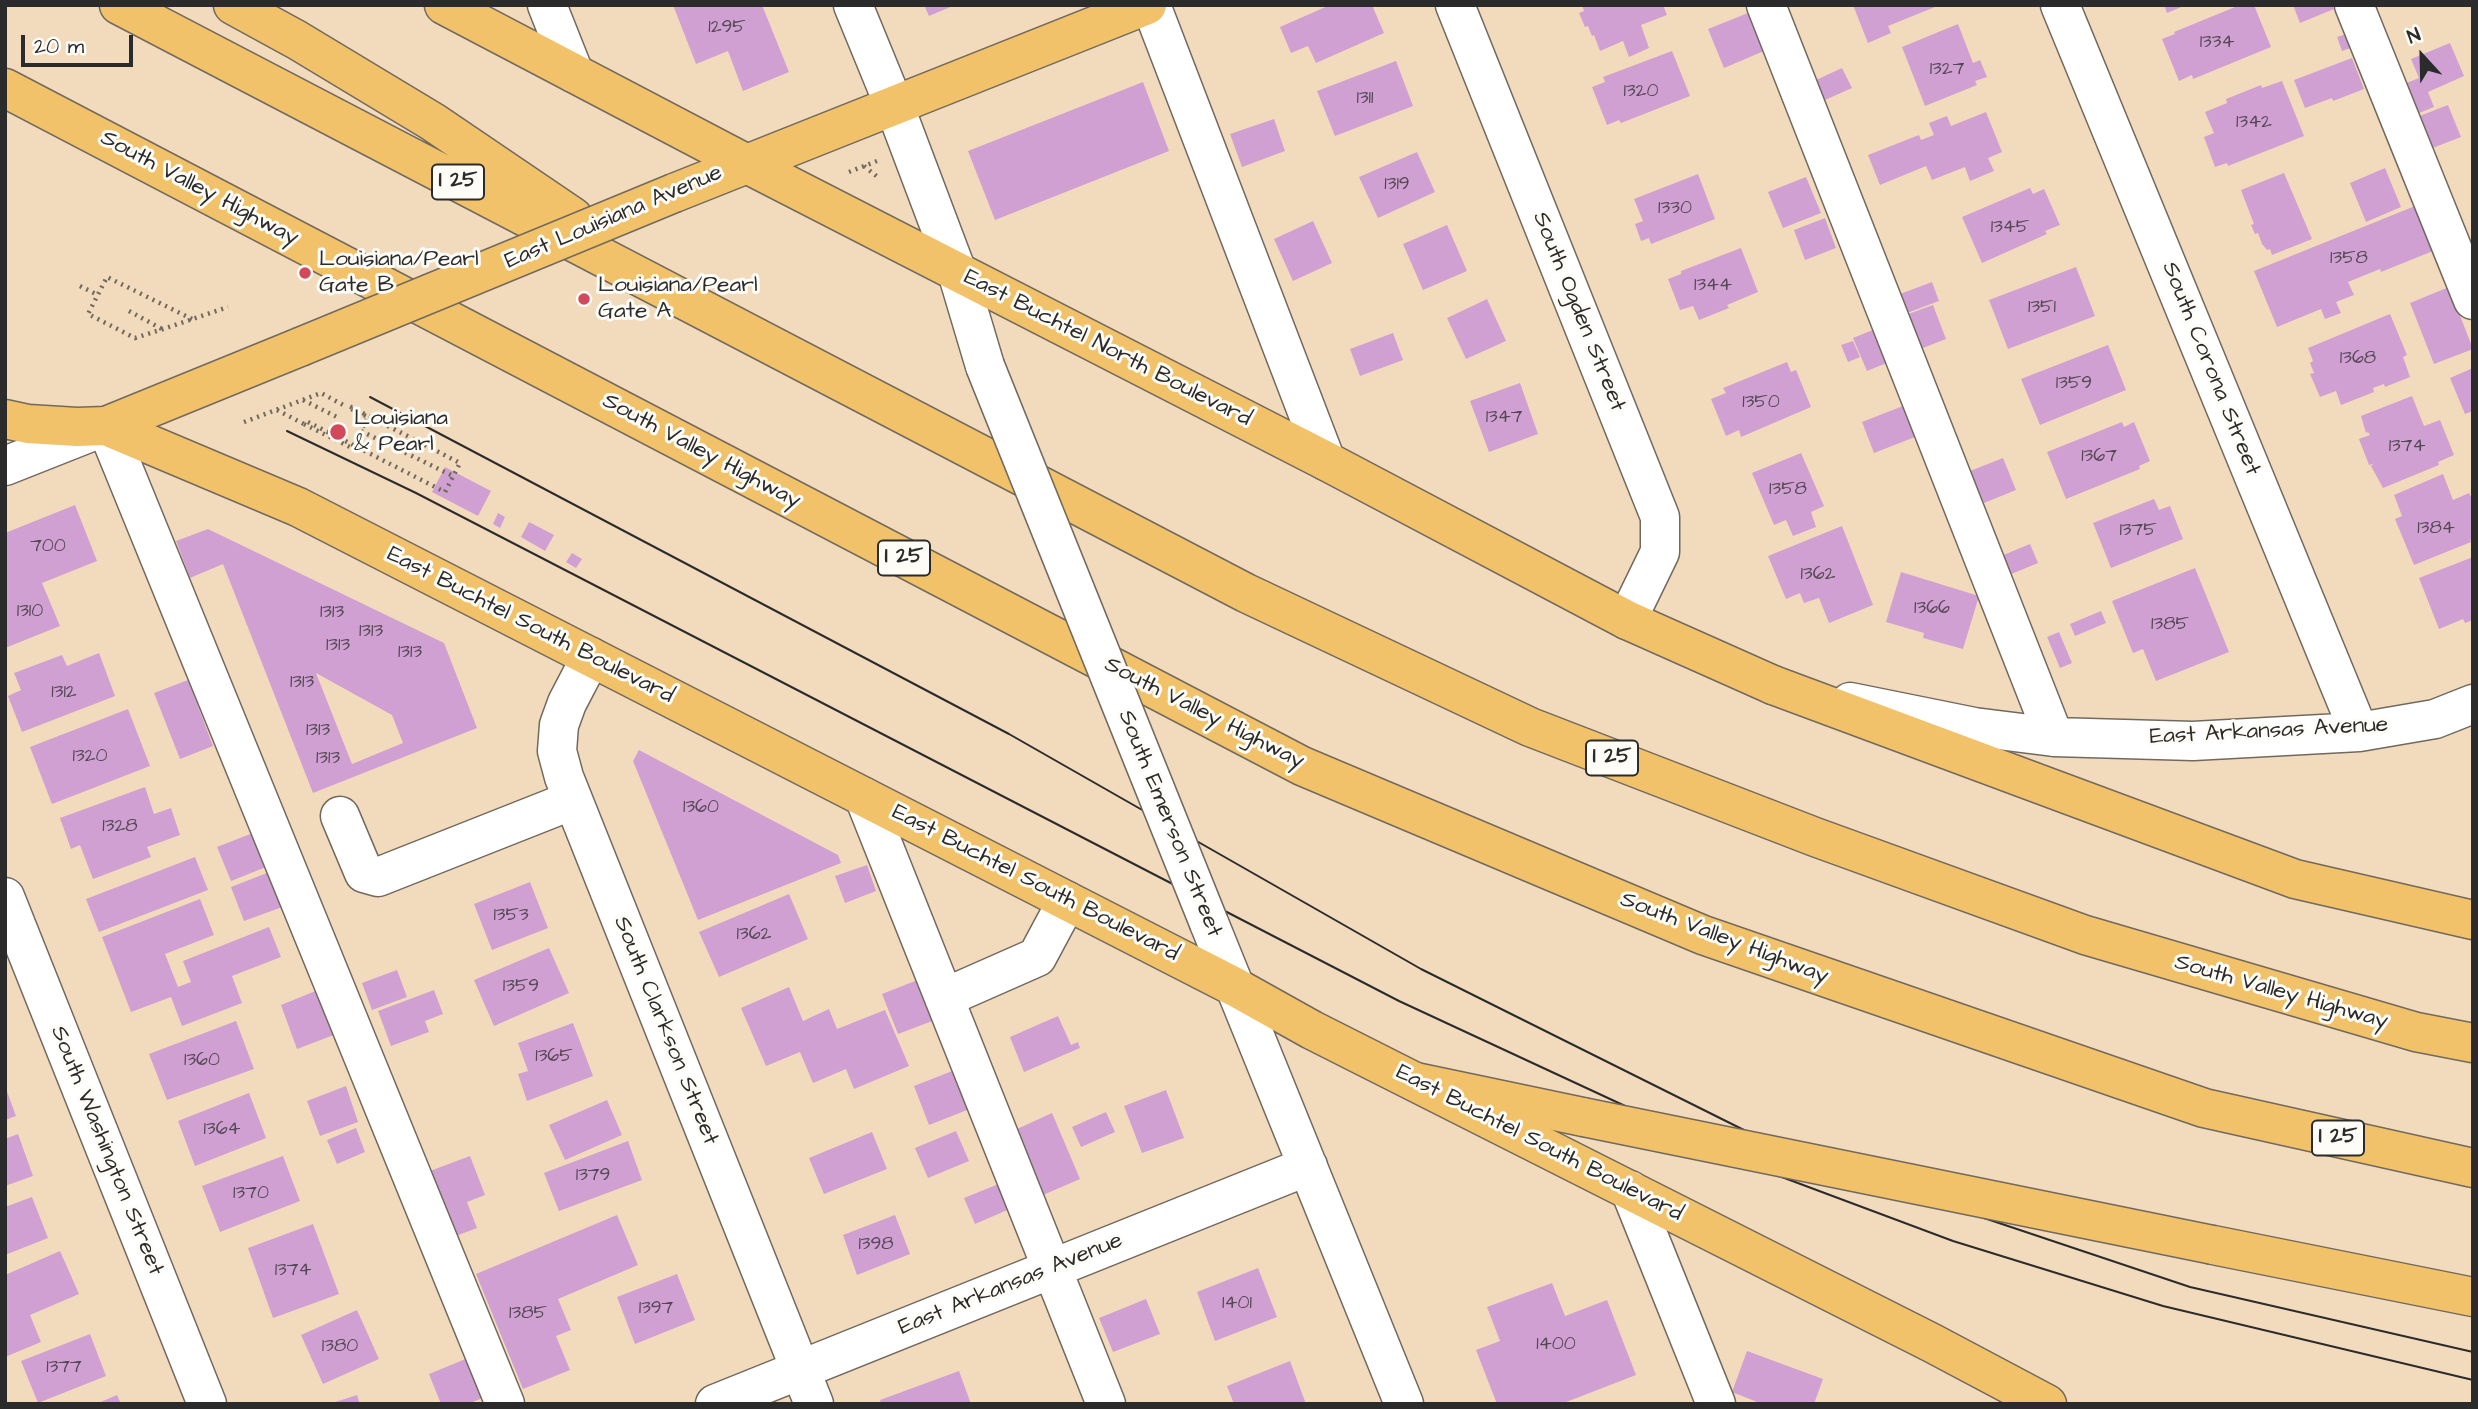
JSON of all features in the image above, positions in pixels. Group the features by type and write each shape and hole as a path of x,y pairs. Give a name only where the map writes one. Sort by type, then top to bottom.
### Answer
{"main road":[{"name":"South Valley Highway","path":"119,5 1246,593 1530,727 1815,837 2085,936 2416,1032 2473,1043"},
{"path":"233,5 297,40 433,122 623,250 797,359"},
{"name":"East Buchtel North Boulevard","path":"444,5 745,163 1326,461 1627,620 1773,685 2295,879 2473,920"},
{"name":"East Louisiana Avenue","path":"106,426 745,163 1149,5"},
{"name":"South Valley Highway","path":"5,89 1302,766 1703,935 2204,1108 2473,1168"},
{"name":"East Buchtel South Boulevard","path":"5,419 77,428 106,426 298,507 1235,987 1312,1030 1932,1343 2030,1399"},
{"path":"1416,1082 2473,1297"},
{"path":"2204,1108 2473,1180"}],"street":[{"path":"547,5 574,73"},
{"name":"South Emerson Street","path":"853,5 957,272 985,366 1404,1404"},
{"path":"1149,5 1326,461"},
{"name":"South Ogden Street","path":"1455,5 1660,517 1660,552 1627,620"},
{"path":"1766,5 2054,737"},
{"name":"South Corona Street","path":"2060,5 2359,732"},
{"path":"2354,5 2473,300"},
{"path":"106,426 505,1404"},
{"name":"East Louisiana Avenue","path":"5,466 106,426"},
{"name":"South Clarkson Street","path":"591,657 567,702 559,725 557,751 573,800 808,1387"},
{"name":"East Arkansas Avenue","path":"1773,685 1974,727 2054,737 2193,741 2359,732 2435,719 2473,704"},
{"path":"864,797 1106,1404"},
{"path":"340,816 364,873 378,877 573,800"},
{"name":"South Washington Street","path":"5,897 207,1404"},
{"path":"944,998 1037,957 1067,901"},
{"name":"East Arkansas Avenue","path":"715,1404 808,1387 1052,1269 1308,1167"},
{"path":"1630,1190 1716,1404"}],"path":[{"path":"843,175 881,159"},
{"path":"192,319 107,277 88,314 135,338 163,329 228,307"},
{"path":"80,286 98,295"},
{"path":"129,311 163,329"},
{"path":"244,422 321,393 460,463 445,492 276,410"},
{"path":"302,400 337,417"},
{"path":"306,423 352,448 368,417 348,406"},
{"path":"361,431 453,476"}],"building":[{"path":"673,5 762,5 789,72 743,91 728,51 696,64"},
{"path":"924,5 955,5 929,16"},
{"path":"1330,5 1372,5 1384,33 1316,63 1308,46 1291,53 1280,27"},
{"path":"1582,5 1663,5 1667,15 1641,25 1649,48 1629,57 1623,41 1600,51 1594,35 1592,36 1588,26 1585,27 1579,13 1584,11"},
{"path":"1853,5 1940,5 1888,26 1891,33 1868,43"},
{"path":"2164,5 2186,5 2167,13"},
{"path":"2240,5 2254,5 2271,47 2193,79 2192,75 2179,81 2162,39"},
{"path":"2293,5 2332,5 2334,9 2300,23"},
{"path":"1748,13 1764,51 1724,68 1708,29"},
{"path":"1958,24 1973,63 1980,60 1987,77 1975,81 1977,85 1925,106 1902,47"},
{"path":"2352,32 2356,46 2342,51 2337,37"},
{"path":"2450,43 2464,76 2428,92 2434,107 2412,116 2404,84 2419,78 2411,59"},
{"path":"1672,51 1690,96 1621,123 1619,120 1607,125 1592,87 1605,82 1603,77"},
{"path":"2352,58 2364,89 2305,108 2294,80"},
{"path":"1396,61 1413,106 1335,136 1317,91"},
{"path":"1842,68 1852,88 1825,100 1816,80"},
{"path":"2282,81 2304,136 2228,166 2227,163 2215,167 2204,137 2214,133 2205,112 2227,103 2226,99 2261,85 2262,88"},
{"path":"1143,82 1169,151 995,220 968,151"},
{"path":"2448,105 2461,137 2430,149 2417,117"},
{"path":"1986,112 2002,152 1988,158 1994,171 1970,181 1965,167 1932,180 1926,166 1880,185 1868,155 1919,135 1921,140 1934,135 1929,123 1947,116 1951,126"},
{"path":"1274,119 1285,151 1242,167 1230,134"},
{"path":"1417,152 1435,192 1378,218 1359,177"},
{"path":"2385,168 2401,207 2366,222 2350,183"},
{"path":"2284,173 2312,239 2272,255 2270,249 2267,250 2262,244 2258,233 2255,234 2241,190"},
{"path":"1698,174 1715,219 1651,244 1649,238 1641,241 1635,224 1643,221 1634,199"},
{"path":"1806,177 1821,213 1783,228 1768,192"},
{"path":"2030,188 2033,194 2044,189 2060,225 2045,231 2047,234 1982,263 1962,217"},
{"path":"2420,204 2438,249 2348,282 2354,295 2336,302 2341,313 2325,319 2321,309 2277,327 2254,271"},
{"path":"1825,218 1836,248 1805,260 1794,230"},
{"path":"1313,221 1332,263 1293,281 1274,239"},
{"path":"1447,225 1467,271 1423,290 1403,244"},
{"path":"1741,248 1758,292 1699,320 1693,306 1680,310 1668,279 1681,274 1681,271"},
{"path":"2076,267 2095,316 2008,349 1989,300"},
{"path":"1932,282 1939,301 1907,313 1900,294"},
{"path":"2449,287 2473,349 2434,364 2410,303"},
{"path":"1487,299 1506,341 1466,359 1447,318"},
{"path":"1933,305 1946,339 1910,353 1897,318"},
{"path":"2390,314 2407,355 2403,357 2410,377 2385,387 2384,384 2373,388 2374,392 2341,405 2336,391 2320,397 2310,374 2314,373 2308,348"},
{"path":"1875,329 1889,362 1867,371 1853,338"},
{"path":"1393,333 1403,360 1360,376 1350,349"},
{"path":"1853,341 1860,357 1848,362 1841,345"},
{"path":"2108,345 2126,390 2040,425 2021,379"},
{"path":"1787,362 1791,372 1796,370 1811,407 1741,437 1739,430 1726,436 1711,399 1726,393 1723,388"},
{"path":"2473,368 2473,411 2465,414 2450,378"},
{"path":"1520,383 1538,434 1489,452 1470,401"},
{"path":"2412,396 2424,426 2440,420 2454,455 2438,462 2439,465 2383,488 2371,466 2373,464 2369,465 2359,439 2370,435 2366,433 2361,416"},
{"path":"1903,406 1915,437 1874,453 1862,422"},
{"path":"2122,422 2124,427 2134,422 2150,461 2139,466 2140,469 2066,499 2047,452"},
{"path":"1801,453 1824,506 1811,512 1816,527 1793,536 1786,520 1774,525 1752,473"},
{"path":"2003,458 2016,490 1984,503 1970,471"},
{"path":"445,467 491,491 478,516 432,492"},
{"path":"2443,474 2453,500 2469,493 2473,501 2473,539 2414,565 2395,519 2402,516 2394,495"},
{"path":"2154,499 2159,510 2170,506 2183,539 2111,568 2093,523"},
{"path":"75,505 97,561 42,583 60,626 5,648 5,533"},
{"path":"498,513 505,517 500,528 493,524"},
{"path":"529,522 554,535 545,551 521,537"},
{"path":"1842,526 1873,605 1829,623 1819,598 1804,603 1800,593 1786,599 1768,556"},
{"path":"208,529 444,643 477,728 313,793 223,564 190,578 176,541","holes":["316,673 392,715 403,743 352,764"]},
{"path":"2030,544 2038,563 2009,575 2001,556"},
{"path":"572,553 582,559 576,568 566,562"},
{"path":"2473,557 2473,620 2465,623 2463,619 2439,629 2419,578"},
{"path":"2195,568 2229,652 2156,681 2143,649 2133,653 2112,601"},
{"path":"1901,572 1979,596 1963,649 1923,638 1924,633 1886,622"},
{"path":"2101,611 2106,623 2075,636 2070,624"},
{"path":"2059,632 2072,663 2060,668 2047,637"},
{"path":"99,653 115,696 22,732 8,696 21,690 14,673 62,655 67,666"},
{"path":"188,680 213,746 180,759 154,693"},
{"path":"128,709 150,766 52,804 30,747"},
{"path":"639,750 838,855 841,863 698,920 633,761"},
{"path":"145,787 154,814 171,808 180,835 147,847 151,857 93,879 80,845 71,849 60,818"},
{"path":"258,831 271,865 231,881 217,847"},
{"path":"195,857 208,890 99,932 86,899"},
{"path":"867,865 876,891 845,903 835,876"},
{"path":"272,871 285,906 244,921 231,887"},
{"path":"530,882 548,928 492,950 474,904"},
{"path":"789,894 808,939 719,977 699,932"},
{"path":"200,899 214,935 165,954 178,987 191,982 183,961 269,927 281,957 232,976 242,1003 182,1026 171,997 131,1012 102,937"},
{"path":"549,948 569,993 494,1026 474,980"},
{"path":"397,970 407,997 372,1010 362,983"},
{"path":"920,979 935,1020 898,1034 882,994"},
{"path":"789,987 803,1021 829,1009 837,1029 885,1010 909,1066 854,1089 846,1069 813,1083 800,1052 766,1066 741,1008"},
{"path":"323,988 339,1033 297,1049 281,1005"},
{"path":"434,990 443,1014 425,1021 429,1032 391,1046 378,1011"},
{"path":"1058,1016 1071,1045 1078,1042 1080,1048 1024,1072 1010,1037"},
{"path":"236,1021 254,1069 167,1100 149,1054"},
{"path":"573,1023 593,1076 527,1101 518,1074 528,1071 518,1043"},
{"path":"965,1066 980,1105 929,1125 914,1086"},
{"path":"5,1086 16,1116 5,1120"},
{"path":"346,1086 358,1122 320,1136 307,1101"},
{"path":"1166,1090 1184,1138 1142,1153 1124,1106"},
{"path":"249,1093 266,1138 195,1166 178,1121"},
{"path":"607,1100 622,1135 565,1160 549,1125"},
{"path":"1106,1112 1115,1132 1081,1147 1072,1127"},
{"path":"1052,1113 1080,1179 1043,1195 1015,1130"},
{"path":"356,1128 365,1152 337,1164 327,1140"},
{"path":"956,1131 969,1161 928,1178 915,1148"},
{"path":"872,1132 887,1169 824,1194 809,1158"},
{"path":"18,1134 33,1176 5,1186 5,1139"},
{"path":"628,1141 642,1180 559,1211 544,1173"},
{"path":"283,1156 300,1201 220,1232 202,1186"},
{"path":"470,1156 485,1195 467,1202 477,1228 456,1236 430,1171"},
{"path":"1001,1183 1012,1208 975,1224 964,1198"},
{"path":"32,1197 48,1238 5,1255 5,1207"},
{"path":"617,1215 638,1265 558,1299 571,1330 556,1336 570,1370 523,1389 476,1274"},
{"path":"895,1215 910,1254 857,1275 843,1235"},
{"path":"313,1224 339,1294 273,1318 248,1248"},
{"path":"60,1251 79,1294 30,1315 41,1342 5,1357 5,1275"},
{"path":"1258,1268 1277,1317 1215,1341 1197,1292"},
{"path":"677,1274 695,1320 635,1344 617,1297"},
{"path":"1552,1283 1565,1316 1607,1300 1636,1375 1561,1404 1497,1404 1476,1350 1500,1341 1487,1307"},
{"path":"1146,1299 1160,1334 1113,1352 1099,1318"},
{"path":"357,1310 379,1359 323,1384 301,1335"},
{"path":"90,1334 106,1376 38,1403 21,1361"},
{"path":"1747,1351 1823,1379 1814,1404 1762,1404 1732,1392"},
{"path":"468,1358 485,1397 468,1404 441,1404 429,1374"},
{"path":"1290,1361 1306,1404 1234,1404 1227,1386"},
{"path":"959,1371 971,1404 881,1404 880,1400"},
{"path":"117,1395 121,1404 96,1404"},
{"path":"357,1395 360,1404 332,1404 332,1403"}],"tram line":[{"path":"370,397 1009,734 1421,969 1790,1153 2190,1287 2473,1352"},
{"path":"287,431 416,493 1399,1001 1763,1170 1953,1241 2163,1306 2473,1380"}],"place":[{"name":"Louisiana/Pearl Gate B","path":"305,273"},
{"name":"Louisiana/Pearl Gate A","path":"584,299"},
{"name":"Louisiana & Pearl","path":"338,432"}]}
